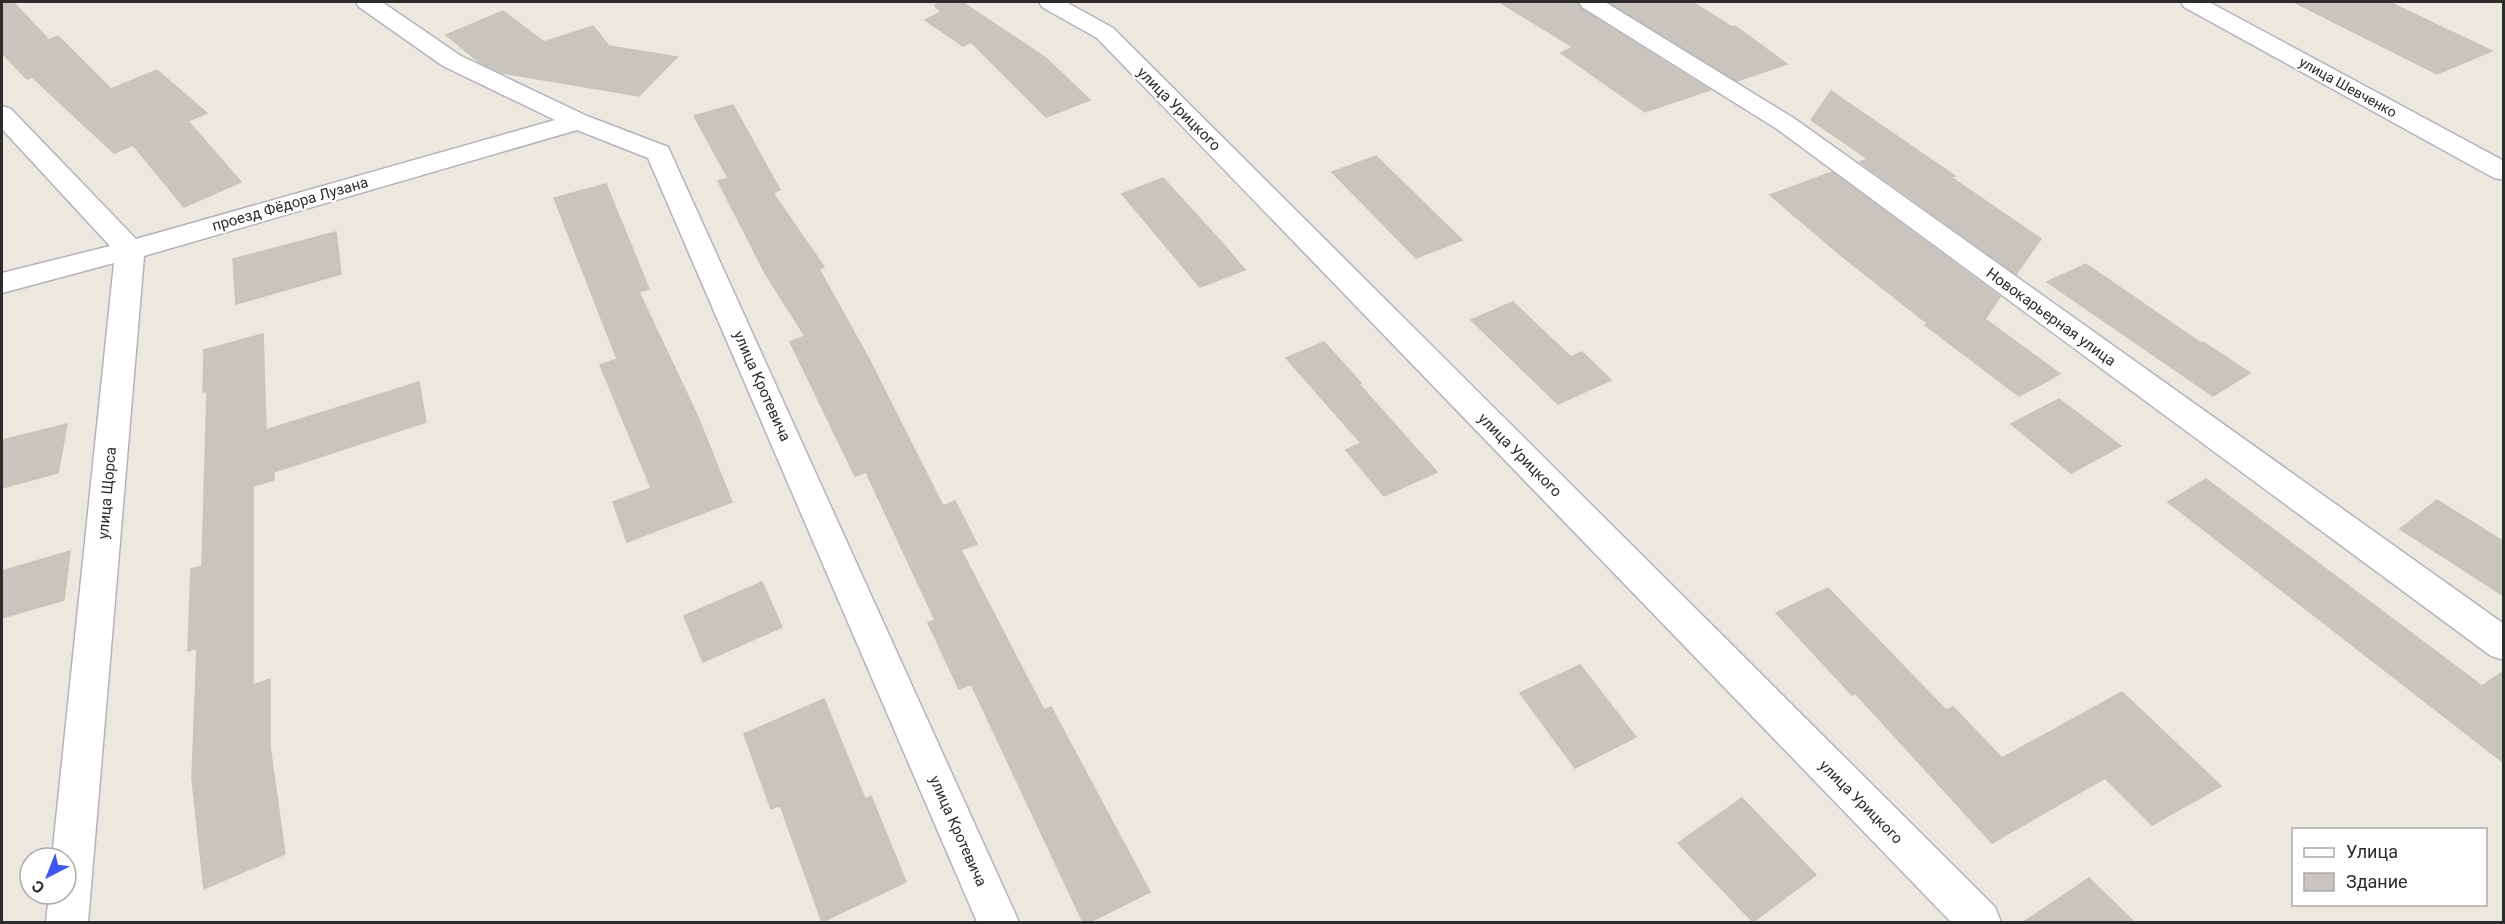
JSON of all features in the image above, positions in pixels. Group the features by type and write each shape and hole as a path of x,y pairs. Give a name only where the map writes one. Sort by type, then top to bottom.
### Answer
{"street":[{"name":"улица Кротевича","path":"367,2 452,61 578,121 659,153 998,922"},
{"name":"улица Урицкого","path":"1050,2 1105,33 1980,922"},
{"name":"Новокарьерная улица","path":"1590,2 1786,124 2504,645"},
{"name":"улица Шевченко","path":"2192,2 2504,172"},
{"path":"2,114 130,250"},
{"name":"проезд Фёдора Лузана","path":"2,283 130,250 578,121"},
{"name":"улица Щорса","path":"67,922 130,250"}],"building":[{"path":"2,2 13,2 49,40 58,36 111,89 157,70 207,113 188,121 241,182 184,207 133,145 114,153 32,77 27,79 2,53"},
{"path":"938,2 962,2 1046,58 1090,100 1046,117 971,42 963,46 925,20 941,12 935,6"},
{"path":"1499,2 1577,2 1581,9 1710,90 1645,112 1561,53 1573,47"},
{"path":"1608,2 1692,2 1732,27 1735,26 1787,64 1737,81"},
{"path":"2294,2 2389,2 2492,51 2437,74"},
{"path":"503,11 544,42 593,26 609,46 677,57 639,96 502,73 479,62 446,35"},
{"path":"1831,91 1955,176 1951,177 2041,239 2016,274 1860,162 1868,159 1811,120"},
{"path":"733,105 780,190 773,193 824,267 819,269 869,359 943,506 955,501 977,544 961,550 1044,710 1051,707 1150,892 1090,922 1083,922 971,684 959,689 928,623 935,620 866,472 855,476 790,342 805,336 766,275 718,181 728,178 694,116"},
{"path":"1376,156 1462,240 1416,258 1332,172"},
{"path":"1832,172 2000,297 1985,319 2060,374 2019,396 1925,325 1928,324 1843,257 1770,195"},
{"path":"1163,178 1245,270 1200,287 1122,194"},
{"path":"606,184 649,289 639,292 698,417 732,502 627,542 613,502 651,488 600,365 617,359 554,198"},
{"path":"336,232 341,274 236,304 233,259"},
{"path":"2086,264 2201,343 2203,342 2250,373 2213,396 2047,282"},
{"path":"1513,302 1571,357 1582,352 1611,380 1558,404 1471,320"},
{"path":"263,334 266,430 419,382 426,422 274,472 274,480 253,486 253,685 270,679 270,747 285,854 204,889 192,779 197,648 188,651 191,569 202,566 207,391 203,392 204,350"},
{"path":"1324,342 1437,472 1384,496 1346,450 1361,443 1286,358"},
{"path":"2059,399 2121,446 2071,473 2011,424"},
{"path":"67,424 58,473 2,488 2,440"},
{"path":"2206,479 2482,686 2504,671 2504,763 2168,502"},
{"path":"2437,500 2504,542 2504,596 2400,529"},
{"path":"70,551 64,600 2,618 2,571"},
{"path":"762,582 782,627 703,662 684,616"},
{"path":"1828,588 1946,710 1953,707 2002,758 2122,692 2221,786 2152,825 2105,778 1992,843 1855,693 1852,695 1776,613"},
{"path":"1580,665 1636,737 1575,768 1520,693"},
{"path":"824,699 865,799 871,796 906,882 822,922 780,805 771,809 744,734"},
{"path":"1742,798 1816,875 1753,922 1678,843"},
{"path":"2089,878 2134,922 2024,922"}]}
